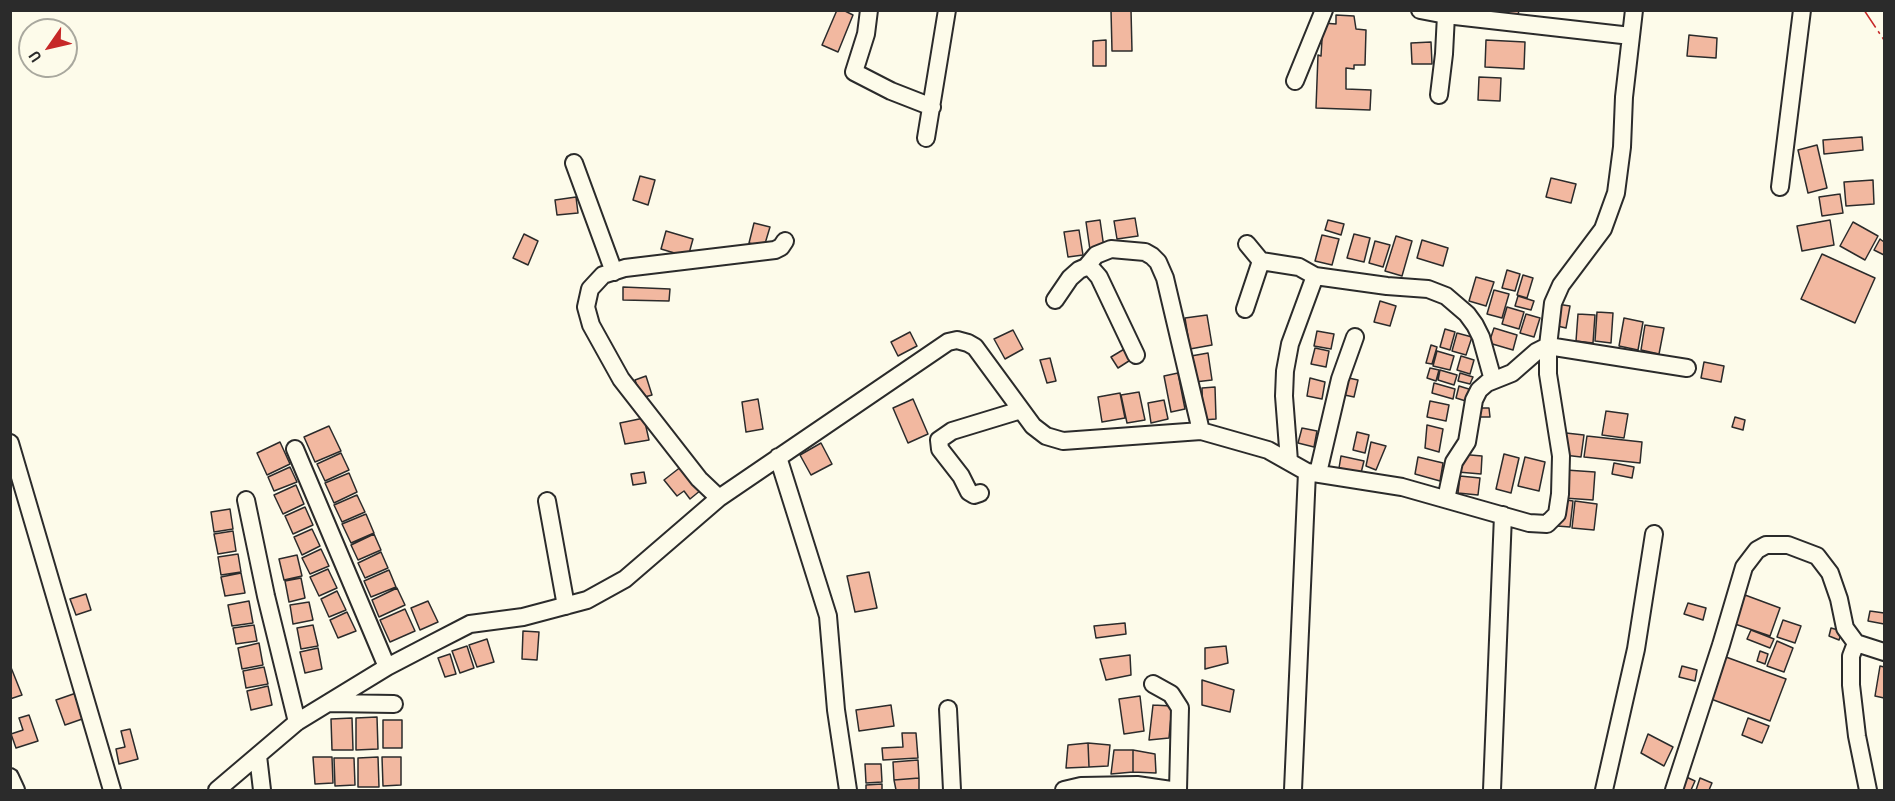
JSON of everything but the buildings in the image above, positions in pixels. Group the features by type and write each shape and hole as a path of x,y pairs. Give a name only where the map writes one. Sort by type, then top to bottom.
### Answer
{"street":[{"path":"869,10 866,34 854,72 891,91 932,106"},
{"path":"927,138 947,10"},
{"path":"1295,81 1324,10"},
{"path":"1420,10 1631,36"},
{"path":"217,790 297,722 387,667 470,624 523,617 587,600 625,579 719,498 948,342 957,340 975,347 1020,410 1033,426 1046,436 1063,441 1201,431 1268,450 1313,472 1402,487 1536,524 1546,524 1557,514 1560,494 1561,456 1548,387 1548,346 1553,303 1557,292 1603,229 1616,193 1634,10"},
{"path":"1780,187 1802,10"},
{"path":"1439,95 1446,15"},
{"path":"574,163 614,272"},
{"path":"719,498 699,479 621,379 591,325 586,307 590,289 603,275 625,268 776,250 785,241"},
{"path":"1247,244 1261,261 1299,267 1315,276 1428,289 1446,296 1467,314 1475,325 1481,337 1493,380"},
{"path":"1055,300 1070,278 1086,267 1096,255 1110,249 1145,252 1152,256 1158,262 1165,278 1201,431"},
{"path":"1245,309 1261,261"},
{"path":"1086,267 1092,269 1099,277 1136,355"},
{"path":"1289,461 1284,396 1285,370 1290,344 1315,276"},
{"path":"1293,790 1313,472 1340,379 1355,337"},
{"path":"1446,500 1454,462 1467,442 1474,400 1483,386 1512,373 1525,360 1548,346 1687,368"},
{"path":"980,493 974,495 969,492 961,476 940,449 939,440 952,431 1020,410"},
{"path":"10,443 112,790"},
{"path":"296,449 387,667"},
{"path":"778,457 828,616 836,710 848,790"},
{"path":"246,500 266,596 297,722"},
{"path":"548,501 566,606"},
{"path":"1492,790 1503,515"},
{"path":"1604,790 1636,649 1654,534"},
{"path":"1674,790 1744,567 1757,550 1766,544 1788,545 1816,556 1830,573 1839,599 1845,628 1856,643 1884,652"},
{"path":"1856,643 1851,656 1851,685 1857,736 1868,790"},
{"path":"1153,684 1171,694 1180,708 1178,790"},
{"path":"329,703 394,704"},
{"path":"948,709 952,790"},
{"path":"258,756 262,790"},
{"path":"10,777 16,790"},
{"path":"1064,790 1081,786 1137,785 1171,790"}],"power":[{"path":"1864,10 1884,40"}]}
